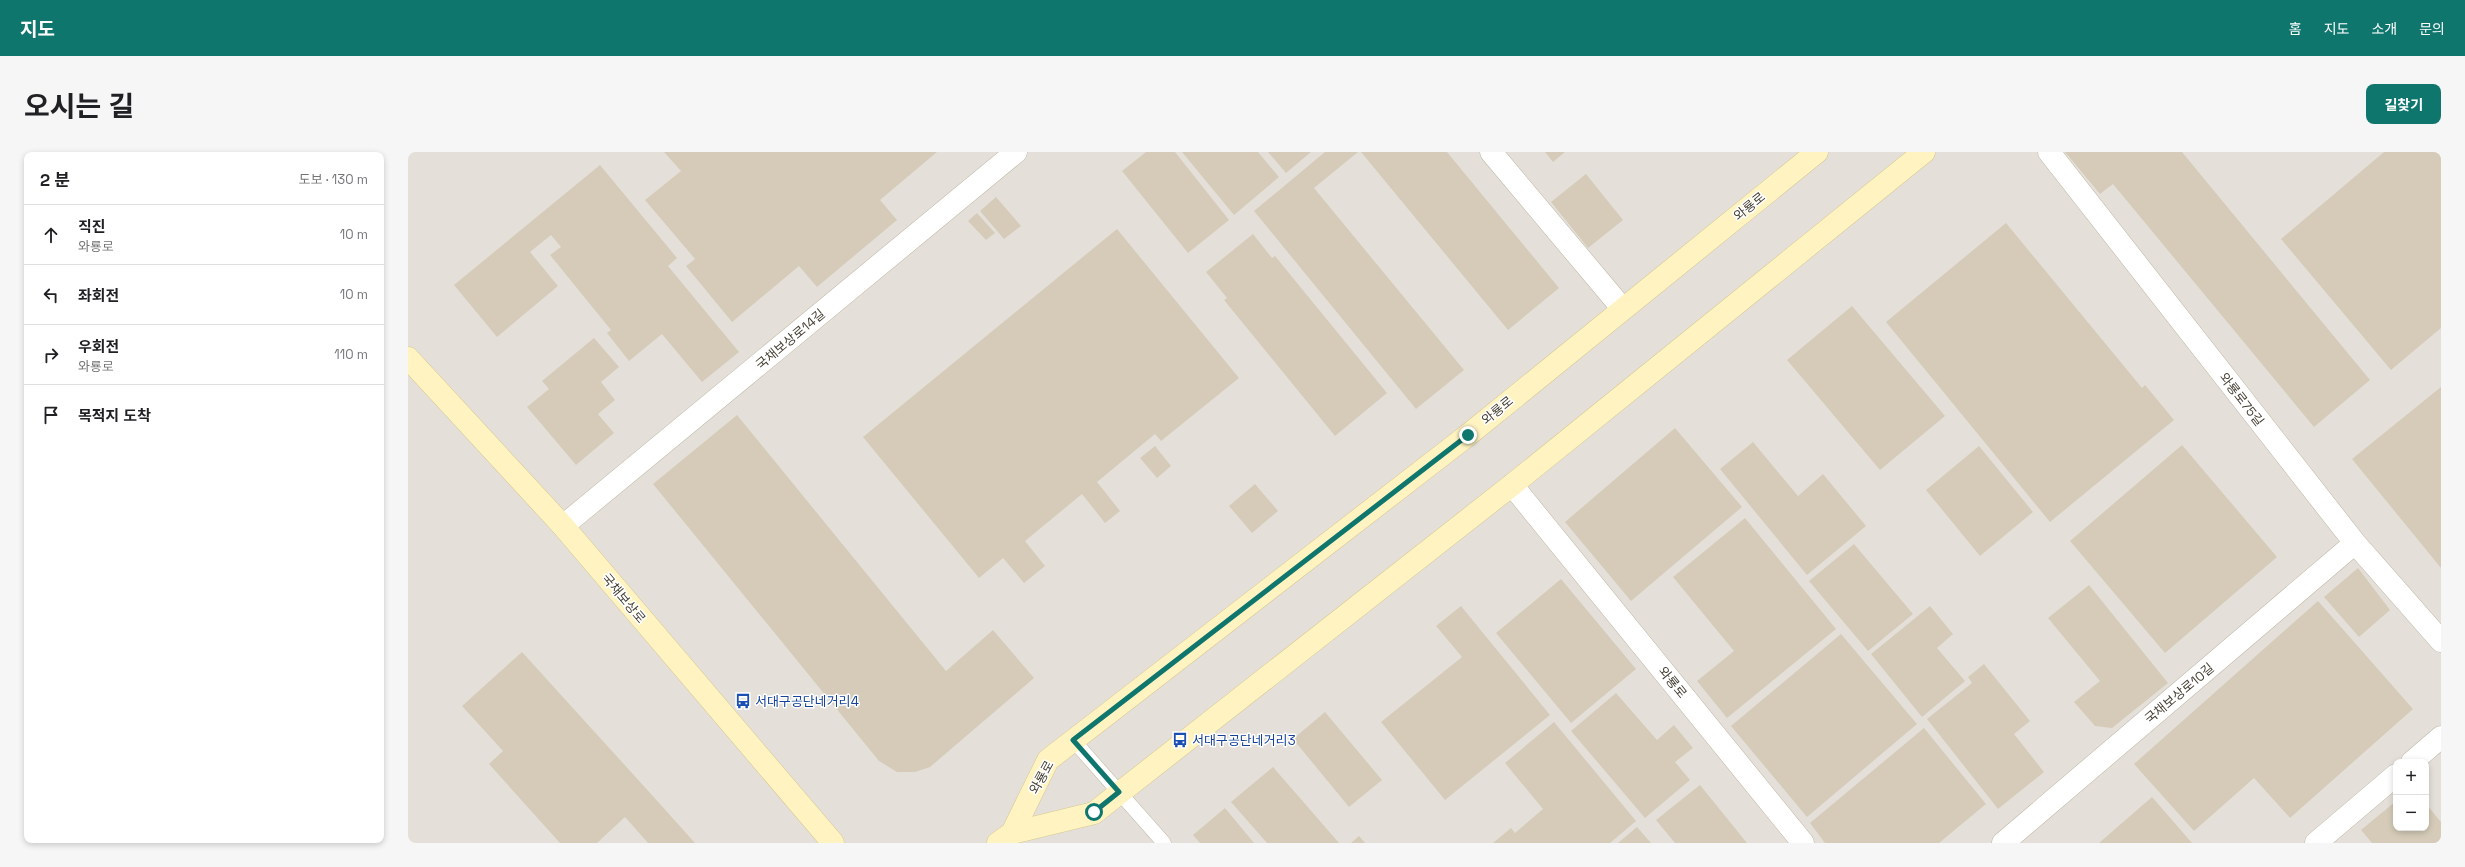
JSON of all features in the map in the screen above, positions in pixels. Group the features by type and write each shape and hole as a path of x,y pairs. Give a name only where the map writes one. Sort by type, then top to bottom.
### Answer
{"main road":[{"name":"와룡로","path":"1005,838 1048,760 1468,435 1622,308 1817,152"},
{"name":"와룡로","path":"1005,838 1094,812 1512,485 1924,152"},
{"name":"국채보상로","path":"408,358 563,526 833,843"}],"street":[{"name":"국채보상로14길","path":"563,526 1016,152"},
{"path":"1491,152 1622,308"},
{"name":"와룡로75길","path":"2049,152 2355,543 2441,640"},
{"name":"와룡로","path":"1512,485 1804,843"},
{"name":"국채보상로10길","path":"2003,843 2355,543"},
{"path":"2415,759 2441,737"},
{"path":"2316,843 2393,778"}],"lane":[{"path":"1073,740 1164,843"}],"shaded area":[{"path":"408,152 2441,152 2441,843 408,843"}],"building":[{"path":"664,152 937,152 880,200 897,220 817,287 799,266 732,322 686,266 695,259 645,200 681,171"},
{"path":"1146,152 1175,152 1229,220 1188,253 1122,171"},
{"path":"1182,152 1258,152 1279,177 1234,215"},
{"path":"1268,152 1311,152 1286,173"},
{"path":"1325,152 1358,152 1314,188 1464,370 1416,409 1254,211"},
{"path":"1361,152 1447,152 1559,288 1508,330"},
{"path":"1545,152 1565,152 1553,162"},
{"path":"2065,152 2182,152 2370,380 2314,427 2113,184 2100,194"},
{"path":"2384,152 2441,152 2441,328 2391,370 2281,239"},
{"path":"600,165 677,258 668,266 739,352 702,382 662,334 629,361 607,333 611,330 550,255 561,247 551,235 530,252 558,286 497,337 454,285"},
{"path":"1586,174 1623,220 1588,248 1551,202"},
{"path":"996,197 1021,226 1004,239 980,211"},
{"path":"977,213 995,233 986,240 968,221"},
{"path":"2006,223 2142,388 2145,385 2174,420 2050,522 1886,322"},
{"path":"1117,229 1239,378 1161,441 1155,434 1097,482 1120,511 1105,523 1082,494 1025,541 1045,566 1024,583 1003,558 979,578 863,437"},
{"path":"1253,234 1272,258 1275,256 1387,393 1335,436 1224,300 1227,298 1206,272"},
{"path":"1852,306 1945,416 1880,470 1787,360"},
{"path":"594,338 619,367 601,382 615,400 598,414 614,433 576,465 527,407 549,389 542,381"},
{"path":"2441,387 2441,568 2352,459"},
{"path":"737,415 946,671 993,630 1034,678 930,767 915,772 897,772 879,761 653,484"},
{"path":"1675,428 1742,507 1631,601 1565,522"},
{"path":"1753,442 1798,496 1823,474 1866,526 1807,575 1720,469"},
{"path":"2182,445 2277,557 2165,653 2070,541"},
{"path":"1155,446 1171,466 1157,478 1140,458"},
{"path":"1979,446 2033,512 1980,556 1926,490"},
{"path":"1255,484 1278,511 1252,533 1229,506"},
{"path":"1745,518 1836,629 1727,718 1697,681 1734,651 1673,577"},
{"path":"1854,544 1913,614 1868,651 1809,581"},
{"path":"2358,568 2390,610 2359,637 2324,597"},
{"path":"1561,579 1636,669 1571,723 1496,633"},
{"path":"2089,585 2168,683 2112,728 2095,726 2074,702 2100,681 2048,618"},
{"path":"2318,601 2413,709 2290,818 2254,778 2194,831 2134,764"},
{"path":"1461,606 1550,715 1445,800 1381,722 1462,657 1436,626"},
{"path":"1930,606 1953,634 1937,648 1965,681 1922,717 1871,654"},
{"path":"1841,634 1917,724 1807,817 1731,726"},
{"path":"522,652 695,843 648,843 625,817 597,843 560,843 489,764 503,751 462,706"},
{"path":"1984,664 2030,721 2014,734 2044,772 1998,809 1927,719 1972,683 1968,677"},
{"path":"1616,693 1657,740 1674,725 1693,748 1675,762 1690,780 1645,818 1571,731"},
{"path":"1325,712 1382,780 1349,807 1293,739"},
{"path":"1554,722 1636,821 1610,843 1493,843 1511,828 1515,833 1543,809 1505,763"},
{"path":"1924,728 1986,804 1939,843 1825,843 1810,823"},
{"path":"1273,767 1339,843 1267,843 1231,802"},
{"path":"1700,785 1747,843 1675,843 1656,820"},
{"path":"2152,797 2192,843 2099,843"},
{"path":"2393,803 2393,831 2429,831 2429,808 2441,822 2441,843 2372,843 2361,830"},
{"path":"1225,808 1254,843 1200,843 1193,835"},
{"path":"1637,827 1651,843 1618,843"},
{"path":"1359,836 1365,843 1351,843"}],"place":[{"name":"서대구공단네거리4","path":"743,701"},
{"name":"서대구공단네거리3","path":"1180,740"}],"route":[{"path":"1094,812 1119,792 1073,740 1468,435"}]}
